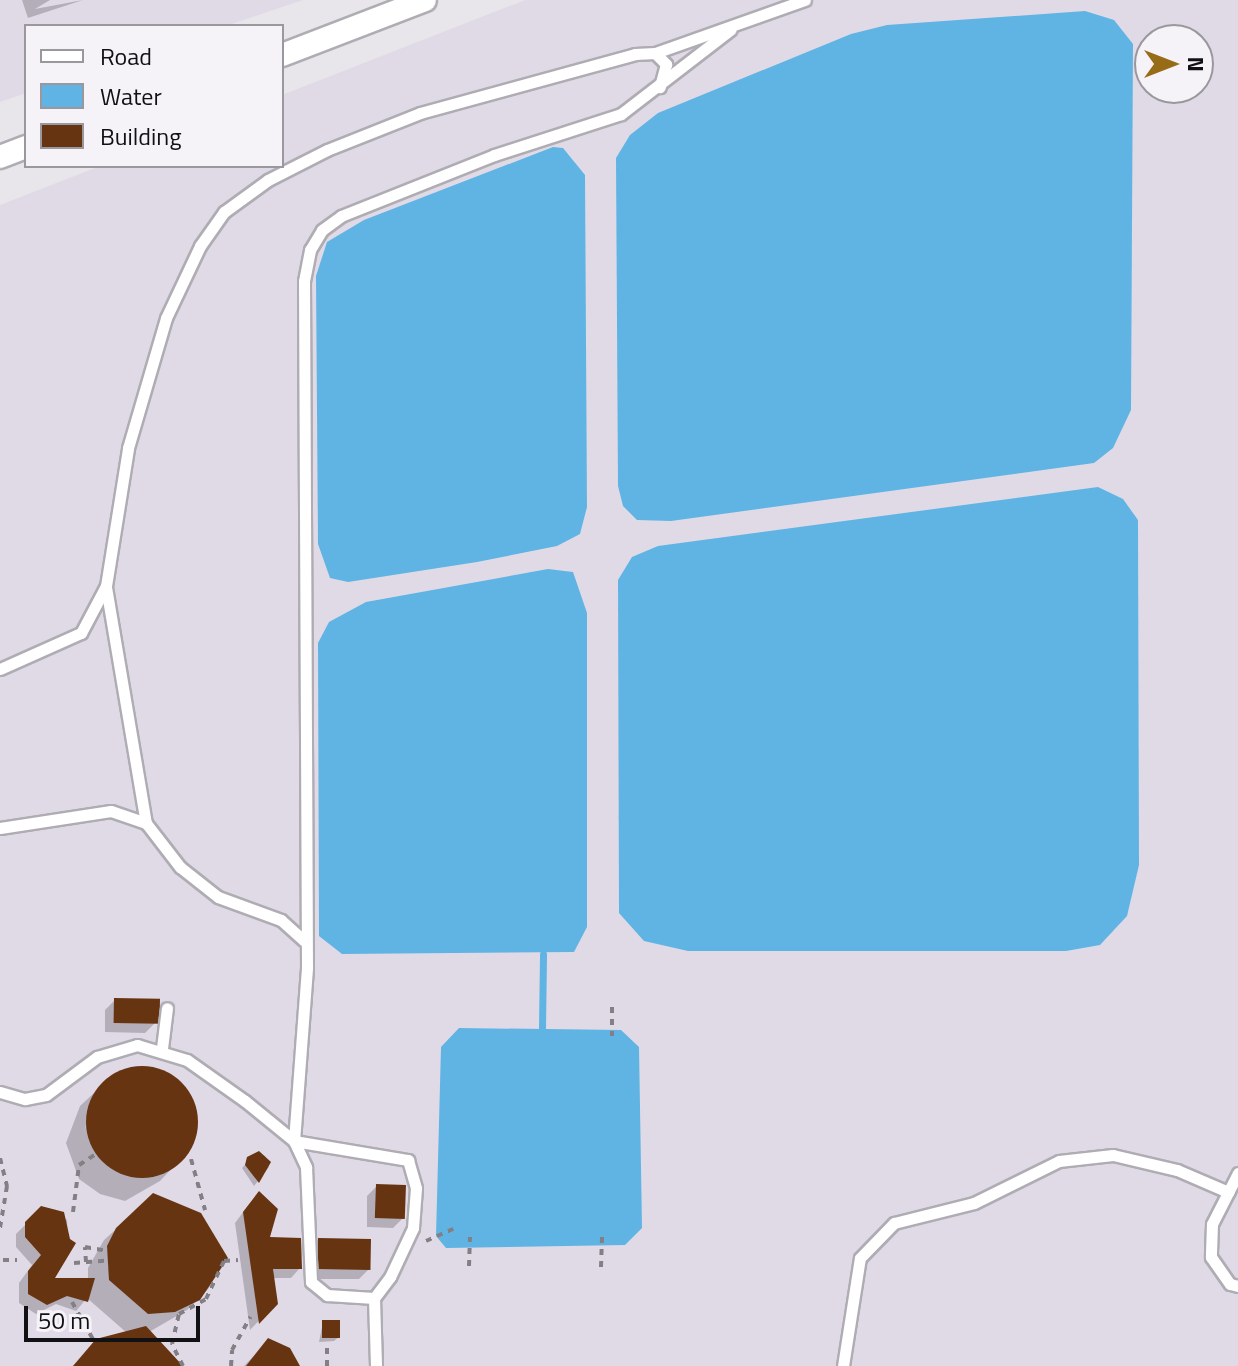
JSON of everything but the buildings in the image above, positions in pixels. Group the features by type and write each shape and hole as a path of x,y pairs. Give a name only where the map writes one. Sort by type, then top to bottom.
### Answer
{"street":[{"path":"284,54 425,0"},
{"path":"0,157 24,148"}],"lane":[{"path":"304,941 281,920 218,897 180,867 146,823 106,586 128,448 166,318 200,246 224,212 268,180 327,150 420,113 655,53 730,30 805,0"},
{"path":"374,1298 327,1295 311,1282 306,1167 294,1141 307,967 304,941 304,281 310,250 322,230 341,216 494,155 621,114 659,89 730,30"},
{"path":"655,53 666,64 659,89"},
{"path":"0,669 81,633 106,586"},
{"path":"0,828 111,811 146,823"},
{"path":"162,1048 167,1008"},
{"path":"0,1092 25,1099 46,1095 116,1047 162,1048 187,1060 294,1141 408,1160 416,1188 413,1228 390,1277 374,1298 376,1366"},
{"path":"843,1366 860,1258 894,1223 974,1203 1059,1161 1113,1155 1177,1170 1228,1192"},
{"path":"1238,1173 1212,1224 1211,1257 1230,1284 1238,1286"}],"path":[{"path":"612,1007 612,1036"},
{"path":"73,1212 79,1165 96,1154"},
{"path":"0,1158 7,1186 0,1228"},
{"path":"191,1159 205,1210"},
{"path":"426,1241 453,1229"},
{"path":"601,1267 602,1236"},
{"path":"469,1266 470,1237"},
{"path":"86,1262 85,1247 108,1251"},
{"path":"3,1260 17,1260"},
{"path":"183,1366 172,1344 179,1314 206,1299 216,1286 224,1261 238,1260"},
{"path":"74,1263 105,1261"},
{"path":"72,1302 94,1341"},
{"path":"231,1366 232,1350 250,1317"},
{"path":"327,1347 327,1366"}],"shaded area":[{"path":"0,0 303,0 232,24 24,24 24,94 0,102"},
{"path":"525,0 1238,0 1238,1366 0,1366 0,205 95,168 284,168 284,94"}],"water":[{"path":"1085,11 1114,20 1133,44 1131,410 1113,448 1094,463 671,521 637,520 623,506 618,486 616,158 630,135 658,113 851,34 887,25"},
{"path":"553,147 563,148 585,175 587,507 580,534 557,546 477,562 348,582 330,578 318,544 316,276 327,242 364,220"},
{"path":"1098,487 1123,499 1138,520 1139,865 1127,916 1100,945 1066,951 688,951 644,941 619,913 618,580 632,557 658,546"},
{"path":"548,569 573,572 587,613 587,927 574,952 342,954 319,936 318,643 329,622 366,602"},
{"path":"459,1028 621,1030 639,1047 642,1228 625,1245 446,1248 436,1236 441,1047"}],"waterway":[{"path":"542,1028 543,954"}]}
